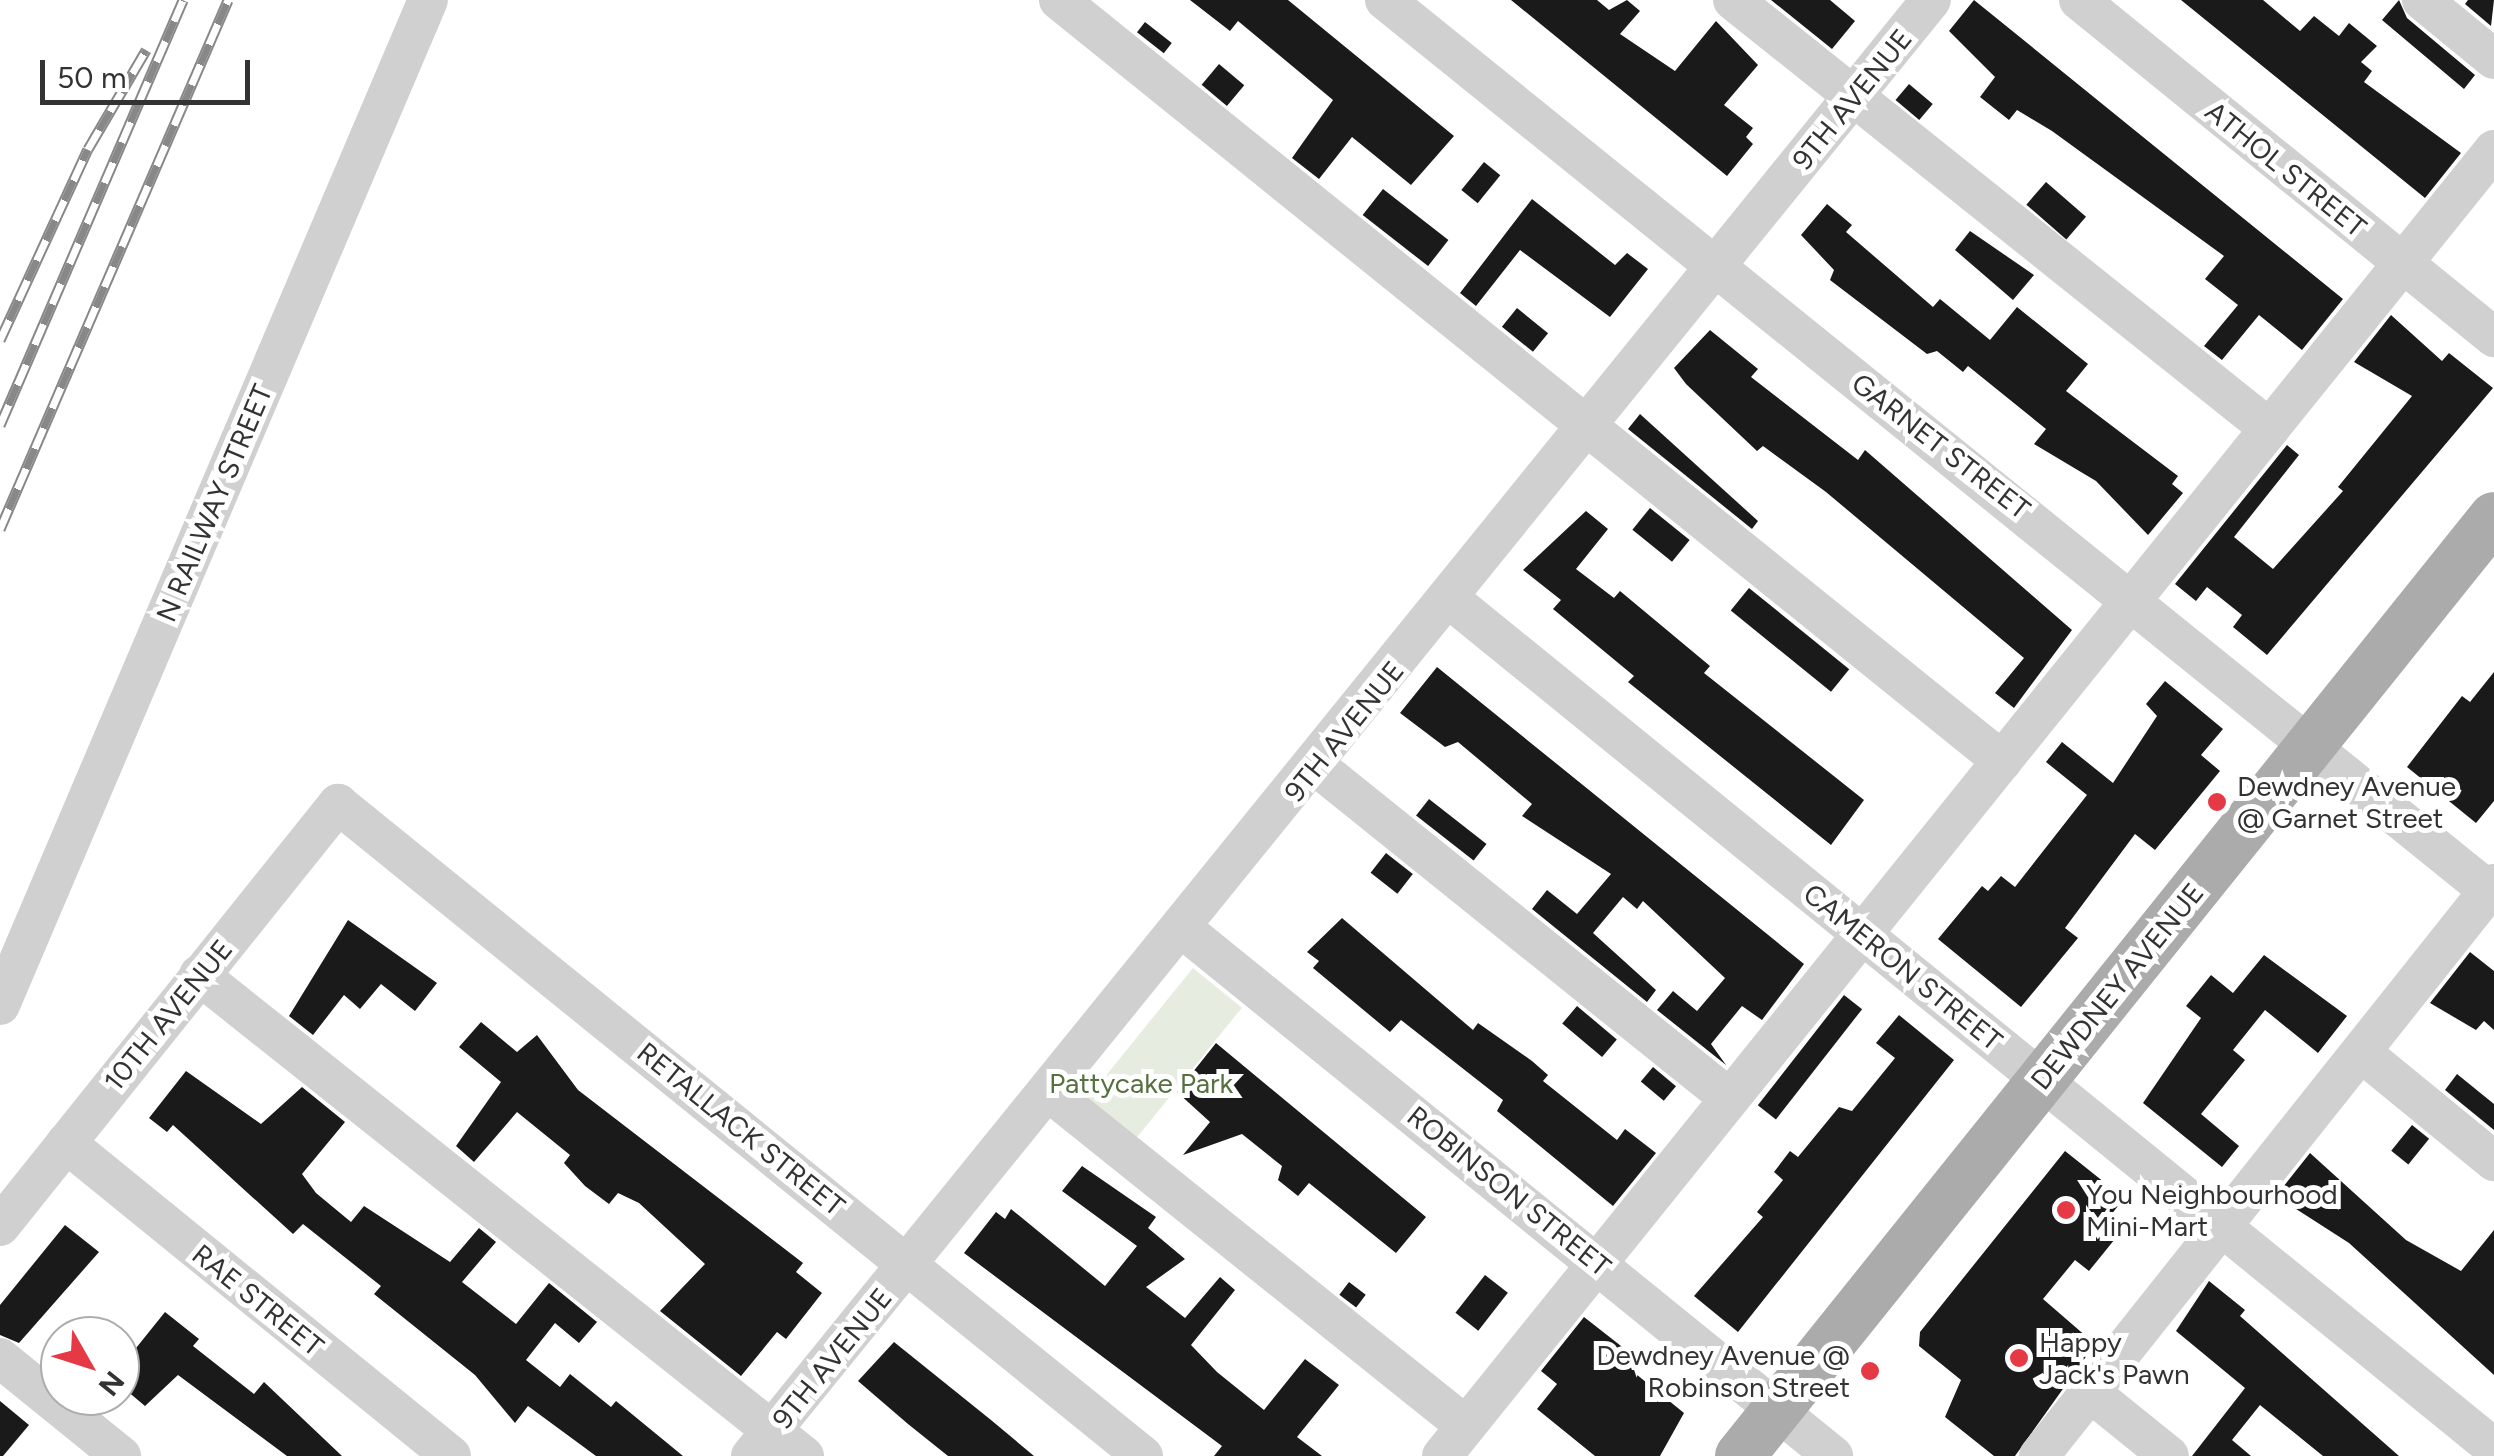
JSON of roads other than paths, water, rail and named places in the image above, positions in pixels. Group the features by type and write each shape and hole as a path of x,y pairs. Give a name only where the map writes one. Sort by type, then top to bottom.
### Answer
{"main road":[{"name":"DEWDNEY AVENUE","path":"1740,1456 2494,517"}],"street":[{"name":"N RAILWAY STREET","path":"0,1005 428,0"},
{"path":"1058,0 2002,761"},
{"name":"GARNET STREET","path":"1386,0 2492,890"},
{"path":"1733,0 2270,428"},
{"name":"9TH AVENUE","path":"762,1443 1451,600 1931,0"},
{"name":"ATHOL STREET","path":"2079,0 2494,336"},
{"path":"2422,0 2494,59"},
{"path":"1049,1092 1454,1441 2494,150"},
{"name":"CAMERON STREET","path":"1451,600 2494,1448"},
{"path":"1316,766 1730,1098"},
{"name":"10TH AVENUE","path":"0,1226 338,804"},
{"name":"RETALLACK STREET","path":"338,804 1143,1456"},
{"path":"2040,1456 2492,890"},
{"name":"ROBINSON STREET","path":"1182,929 1833,1456"},
{"path":"199,975 762,1443 804,1456"},
{"path":"2362,1053 2494,1161"},
{"name":"RAE STREET","path":"66,1143 450,1456"},
{"path":"0,1358 122,1456"},
{"path":"2091,1393 2169,1456"}],"railway":[{"path":"0,425 183,0"},
{"path":"0,529 228,0"},
{"path":"0,340 88,149 146,50"}],"place":[{"name":"Dewdney Avenue @ Garnet Street","path":"2217,802"},
{"name":"You Neighbourhood Mini-Mart","path":"2066,1210"},
{"name":"Happy Jack's Pawn","path":"2019,1358"},
{"name":"Dewdney Avenue @ Robinson Street","path":"1870,1371"}],"park label":[{"name":"Pattycake Park","path":"1141,1083"}]}
